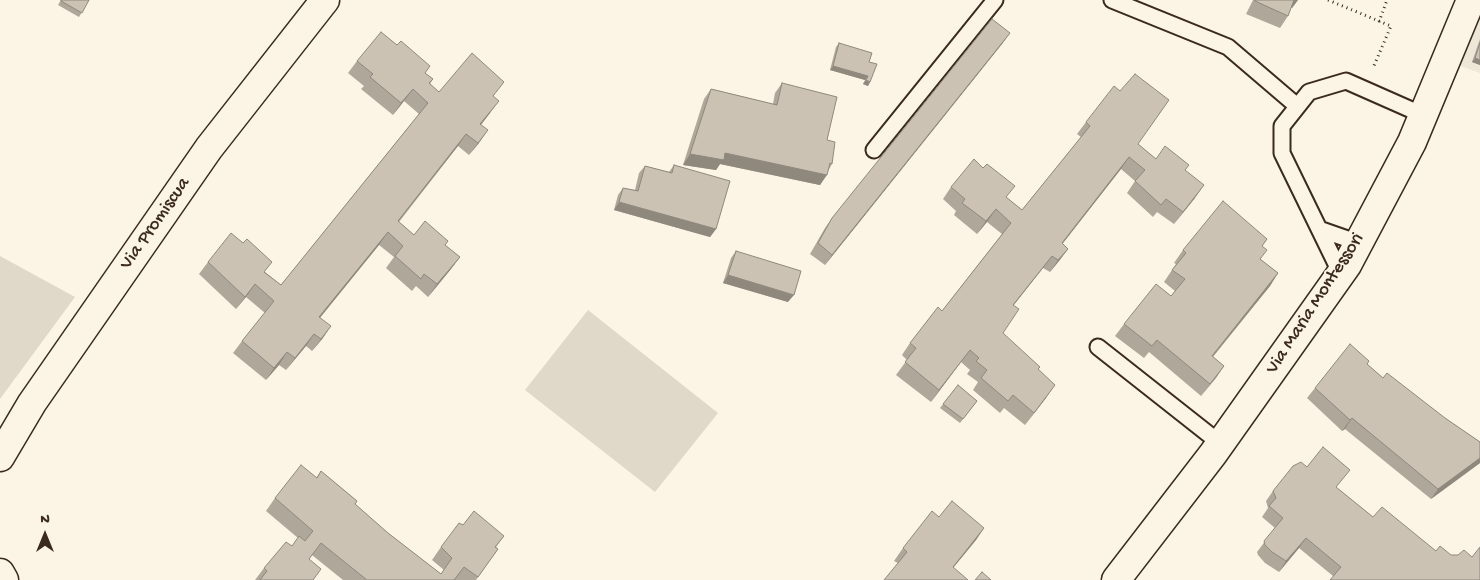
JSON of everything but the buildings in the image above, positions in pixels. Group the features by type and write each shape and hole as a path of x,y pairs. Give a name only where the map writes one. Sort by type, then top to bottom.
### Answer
{"street":[{"name":"Via Promiscua","path":"0,457 32,403 209,148 325,0"},
{"name":"Via Maria Montessori","path":"1116,580 1221,444 1341,274 1412,142 1472,0"},
{"path":"0,573 4,580"}],"lane":[{"path":"874,150 995,0"},
{"path":"1112,0 1228,47 1298,106"},
{"path":"1341,274 1282,153 1282,126 1309,92 1346,81 1423,115"},
{"path":"1319,229 1359,243"},
{"path":"1098,347 1221,444"}],"path":[{"path":"1328,0 1391,26 1372,71"},
{"path":"1379,22 1387,0"}],"shaded area":[{"path":"1480,13 1480,73 1458,65"},
{"path":"0,256 75,297 0,399"},
{"path":"588,310 718,413 655,492 525,390"}]}
